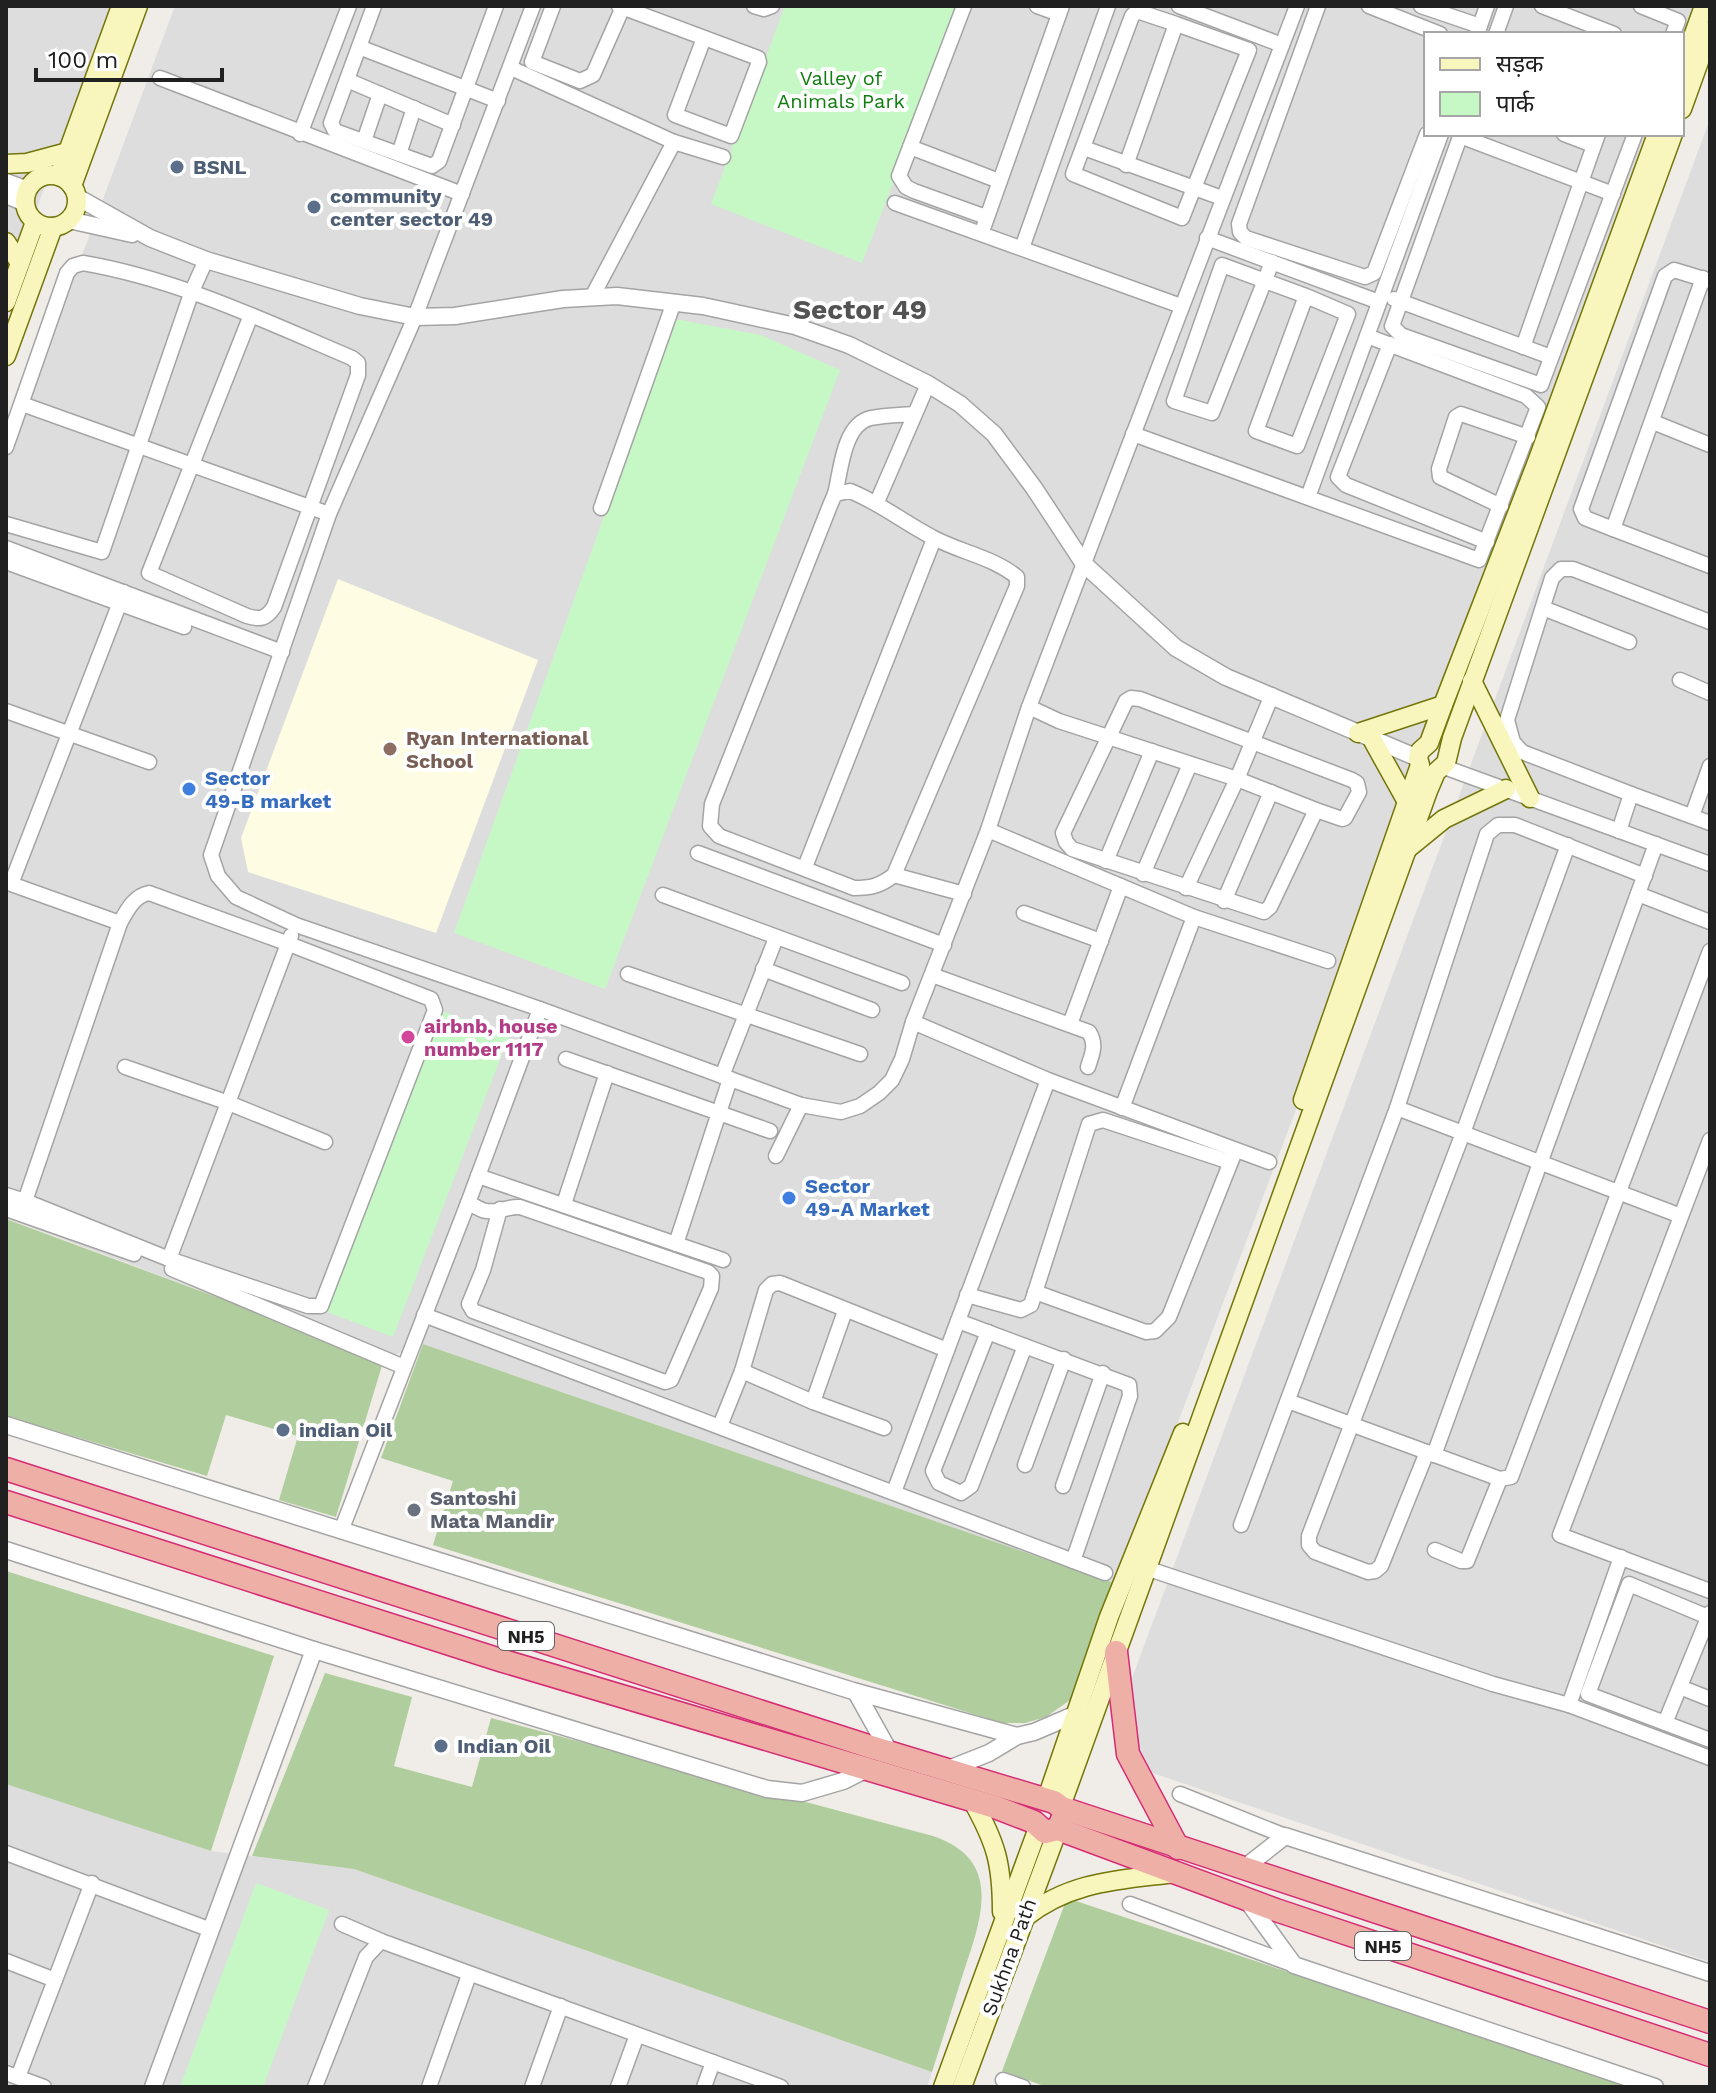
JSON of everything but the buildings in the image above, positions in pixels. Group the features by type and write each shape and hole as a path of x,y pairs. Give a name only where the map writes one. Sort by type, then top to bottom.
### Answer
{"highway":[{"name":"NH5","path":"6,1469 946,1770 1176,1872 1246,1899 1710,2055"},
{"name":"NH5","path":"6,1502 500,1660 972,1800 1178,1848 1710,2022"},
{"path":"1116,1652 1128,1754 1178,1848"}],"main road":[{"path":"6,302 20,263 52,223 76,210 69,186 68,152 121,6"},
{"path":"69,186 138,6"},
{"path":"1684,61 1704,6"},
{"path":"1684,103 1710,31"},
{"path":"1050,1816 1116,1652 1406,850 1432,760 1443,705 1537,462 1656,136"},
{"path":"1050,1816 1076,1714 1109,1617 1206,1371 1407,802 1472,681 1672,136"},
{"path":"6,164 27,163 68,152"},
{"path":"52,223 27,210 27,196 41,177 69,186"},
{"path":"6,356 52,223"},
{"path":"6,242 20,263"},
{"path":"1472,681 1530,798"},
{"path":"1407,802 1365,736 1443,705"},
{"path":"1406,850 1444,819 1506,789"},
{"path":"972,1800 1000,1862 1002,1927"},
{"name":"Sukhna Path","path":"962,2087 1024,1918 1050,1816"},
{"name":"Sukhna Path","path":"943,2087 1002,1927 1050,1816"},
{"path":"1024,1918 1055,1897 1081,1887 1176,1872"}],"street":[{"path":"300,134 349,6"},
{"path":"374,6 331,123 335,131 432,166 439,161 496,6"},
{"path":"533,6 415,317 329,514 211,855 218,876 236,897 296,925 540,1009 801,1105 841,1112 860,1106 879,1093 892,1080 902,1059 913,1022 988,830 1029,707 1297,6"},
{"path":"553,6 532,62 580,81 593,75 621,7 758,58 731,136 676,118 674,112 704,38"},
{"path":"754,6 764,9 772,6"},
{"path":"964,6 899,176 906,187 986,217"},
{"path":"981,234 1060,10 1037,6"},
{"path":"1022,248 1108,6"},
{"path":"1179,6 1282,45"},
{"path":"1318,6 1239,224 1240,232 1246,238 1365,277 1374,273 1426,136"},
{"path":"1369,6 1435,32"},
{"path":"1421,6 1478,30 1487,6"},
{"path":"1497,32 1506,6"},
{"path":"1542,6 1609,32"},
{"path":"1641,6 1678,21 1674,32"},
{"path":"1137,11 1147,12 1176,24 1249,50 1182,218 1073,174 1132,16 1137,11"},
{"path":"1126,165 1176,24"},
{"path":"359,47 498,101"},
{"path":"511,68 674,142 723,157"},
{"path":"160,78 462,194"},
{"path":"347,80 453,125"},
{"path":"364,141 380,94"},
{"path":"399,154 414,108"},
{"path":"1308,497 1440,136"},
{"path":"1460,136 1392,326 1401,335 1541,385 1634,136"},
{"path":"1462,136 1613,194"},
{"path":"1523,347 1596,140 1575,136"},
{"path":"592,297 674,142"},
{"path":"910,147 999,181"},
{"path":"1084,148 1222,198"},
{"path":"1231,175 1255,182"},
{"path":"6,182 27,196"},
{"path":"69,186 150,238 206,260 360,306 415,317 455,316 617,296 674,302 795,326 849,345 928,384 960,404 994,434 1084,564 1176,648 1226,677 1365,736 1710,864"},
{"path":"6,195 27,196"},
{"path":"895,203 1181,306"},
{"path":"52,223 150,238"},
{"path":"1207,238 1381,298 1402,302 1551,357"},
{"path":"6,524 102,552 192,291 206,260"},
{"path":"1272,262 1265,280 1212,413 1174,401 1222,265 1265,280 1306,296 1348,314 1297,446 1256,431 1306,296"},
{"path":"6,447 67,273 73,266 83,263 192,291 251,315 352,358 358,363 358,375 274,607 264,618 258,620 247,616 149,573 251,315"},
{"path":"1613,529 1707,280 1668,271 1581,509 1585,518 1613,529 1710,566"},
{"path":"601,508 674,302"},
{"path":"1133,434 1479,560 1528,437 1538,407 1535,401 1367,336"},
{"path":"1390,344 1338,477 1346,485 1487,542"},
{"path":"877,502 928,384"},
{"path":"22,404 329,514"},
{"path":"835,494 850,491 877,502 934,539 1006,568 1017,577 1017,586 894,875 881,885 854,888 719,836 710,826 710,814 835,494 850,434 867,418 914,414"},
{"path":"1501,506 1440,477 1439,469 1456,417 1461,414 1528,437"},
{"path":"1653,422 1710,445"},
{"path":"805,867 934,539"},
{"path":"6,548 184,627"},
{"path":"6,562 122,597 282,652"},
{"path":"1710,622 1573,569 1561,569 1554,574 1507,720 1513,742 1522,752 1710,823"},
{"path":"120,923 8,888 122,597"},
{"path":"1543,608 1629,642"},
{"path":"1680,680 1710,693"},
{"path":"1186,888 1272,695"},
{"path":"1029,707 1059,721 1107,737 1237,779 1342,819 1359,792 1357,783 1131,698 1126,701 1107,737 1063,833 1072,849 1264,912 1270,907 1316,810"},
{"path":"6,711 149,762"},
{"path":"1106,861 1152,751"},
{"path":"1143,874 1190,764"},
{"path":"1692,816 1710,766"},
{"path":"1224,901 1271,792"},
{"path":"1619,831 1631,794"},
{"path":"1241,1525 1397,1108 1487,834 1498,825 1515,825 1645,876"},
{"path":"988,830 1194,917 1328,961"},
{"path":"1568,845 1463,1133 1309,1536 1309,1545 1315,1552 1368,1572 1381,1566 1431,1454 1542,1164 1656,844"},
{"path":"698,853 944,945"},
{"path":"894,875 964,894"},
{"path":"1070,1024 1121,886"},
{"path":"6,1209 24,1208 316,1308 324,1301 330,1287 435,1004 427,996 149,893 136,898 120,923 24,1208"},
{"path":"1638,894 1710,922"},
{"path":"663,895 902,983"},
{"path":"1024,913 1101,941"},
{"path":"1122,1108 1194,917"},
{"path":"169,1259 226,1102 296,925"},
{"path":"676,1244 719,1113 745,1013 776,938"},
{"path":"1288,1401 1500,1479 1511,1477 1710,951"},
{"path":"763,969 872,1010"},
{"path":"628,974 860,1054"},
{"path":"932,975 1089,1032 1094,1039 1094,1048 1088,1067"},
{"path":"341,1531 540,1009"},
{"path":"913,1022 1233,1156"},
{"path":"566,1059 770,1131"},
{"path":"125,1067 226,1102 325,1142"},
{"path":"564,1204 607,1073"},
{"path":"894,1492 1048,1080"},
{"path":"776,1156 801,1105"},
{"path":"1397,1108 1681,1216"},
{"path":"967,1295 1021,1310 1031,1305 1089,1124 1103,1120 1233,1156 1269,1162"},
{"path":"1710,1140 1560,1535 1710,1591"},
{"path":"1035,1292 1146,1332 1155,1331 1169,1317 1233,1156"},
{"path":"478,1176 723,1260"},
{"path":"6,1195 24,1208 404,1367"},
{"path":"468,1203 487,1212 500,1209 520,1207 708,1272 712,1276 711,1288 674,1377 665,1382 473,1311 469,1304 483,1270 500,1209"},
{"path":"720,1426 742,1371 766,1290 772,1284 780,1283 947,1350"},
{"path":"813,1402 845,1311"},
{"path":"424,1315 1105,1573"},
{"path":"958,1321 1129,1385 1131,1392 1073,1561"},
{"path":"988,1332 933,1471 939,1483 961,1493 971,1486 1025,1346"},
{"path":"1025,1465 1064,1359"},
{"path":"742,1371 884,1428"},
{"path":"1063,1486 1103,1373"},
{"path":"6,1425 856,1692 1017,1736"},
{"path":"1435,1550 1467,1561 1500,1479"},
{"path":"6,1550 314,1650 767,1789 802,1793 843,1781 867,1769"},
{"path":"1569,1705 1621,1557"},
{"path":"1146,1568 1493,1684 1569,1705 1710,1758"},
{"path":"1665,1723 1709,1615 1629,1584 1588,1694 1710,1740"},
{"path":"153,2087 314,1650"},
{"path":"1680,1687 1710,1699"},
{"path":"856,1692 890,1753"},
{"path":"946,1770 989,1753 1017,1736 1076,1714"},
{"path":"1180,1794 1285,1836 1710,1973"},
{"path":"1243,1869 1285,1836"},
{"path":"6,1853 211,1930"},
{"path":"44,2087 12,2075 55,1980 92,1883"},
{"path":"1246,1899 1294,1965"},
{"path":"1130,1904 1294,1965 1655,2087"},
{"path":"342,1924 469,1975 781,2087"},
{"path":"315,2087 366,1957 381,1941"},
{"path":"6,1961 55,1980"},
{"path":"429,2087 469,1975"},
{"path":"532,2087 561,2006"},
{"path":"618,2087 637,2035"},
{"path":"704,2087 713,2062"},
{"path":"1003,2080 1023,2087"}],"shaded area":[{"path":"6,6 111,6 6,292"},
{"name":"Sector 49","path":"175,6 1710,6 1684,80 1684,32 1424,32 1424,136 1663,136 1117,1584 423,1344 384,1359 6,1218 6,459"},
{"path":"1710,119 1710,1962 1141,1769 1124,1700"},
{"name":"Ryan International School","path":"338,579 538,660 436,933 248,872 241,838"},
{"path":"6,1782 211,1851 354,1869 932,2072 927,2087 6,2087"}],"green space":[{"name":"Valley of Animals Park","path":"785,6 962,6 862,263 711,204"},
{"path":"675,319 761,335 840,370 605,989 454,933"},
{"path":"442,1011 509,1036 393,1337 327,1312"},
{"path":"6,1219 384,1359 336,1517 279,1500 298,1436 226,1415 207,1476 6,1416"},
{"path":"423,1344 1117,1584 1073,1698 1046,1717 1025,1723 1002,1723 433,1545 453,1481 381,1458"},
{"path":"6,1571 274,1656 211,1851 6,1784"},
{"path":"325,1673 412,1697 394,1766 472,1787 491,1718 933,1836 956,1847 971,1861 979,1878 982,1896 980,1916 932,2072 354,1869 252,1856"},
{"path":"256,1883 329,1910 263,2087 180,2087"},
{"path":"1067,1898 1632,2087 1047,2087 1002,2071"}],"place":[{"name":"BSNL","path":"177,167"},
{"name":"community center sector 49","path":"314,207"},
{"name":"Ryan International School","path":"390,749"},
{"name":"Sector 49-B market","path":"189,789"},
{"name":"airbnb, house number 1117","path":"408,1037"},
{"name":"Sector 49-A Market","path":"789,1198"},
{"name":"indian Oil","path":"283,1430"},
{"name":"Santoshi Mata Mandir","path":"414,1510"},
{"name":"Indian Oil","path":"441,1746"}],"district":[{"name":"Sector 49","path":"860,309"}]}
